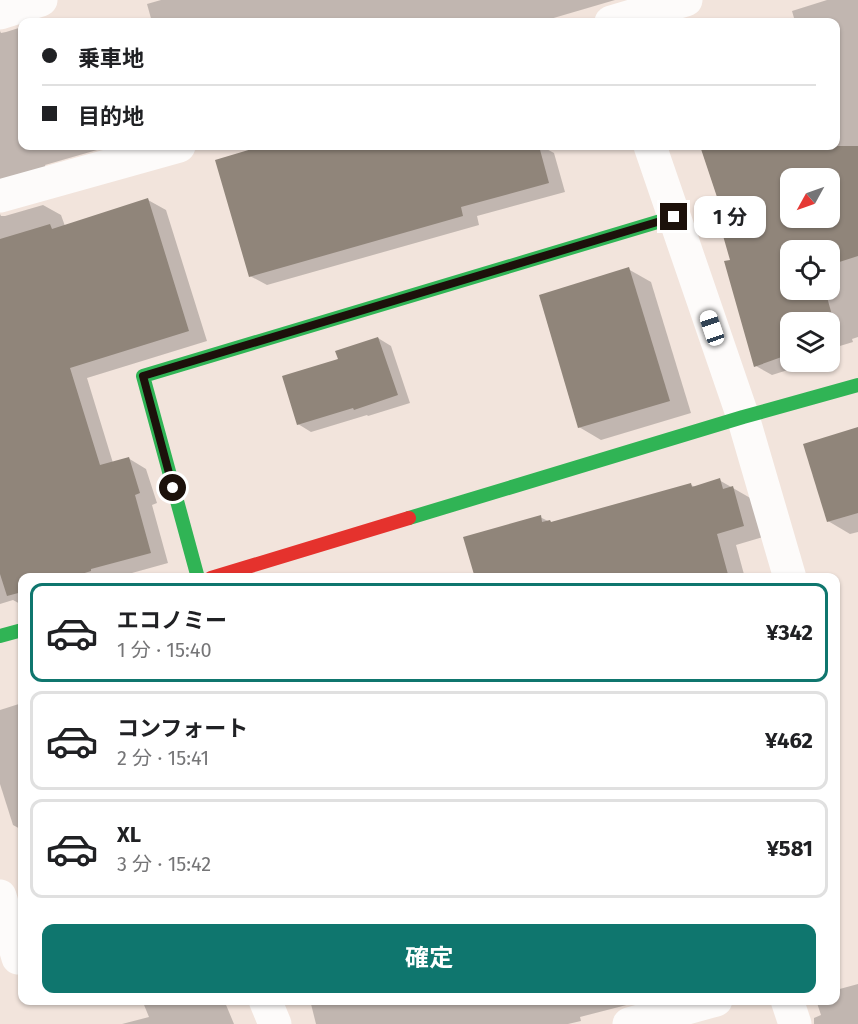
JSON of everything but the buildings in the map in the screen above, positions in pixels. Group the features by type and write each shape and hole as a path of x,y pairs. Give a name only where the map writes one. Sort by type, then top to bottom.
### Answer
{"street":[{"path":"0,13 41,0"},
{"path":"625,18 686,0"},
{"path":"0,196 165,150"},
{"path":"651,150 743,417 789,573"},
{"path":"197,573 143,376 674,217"},
{"path":"228,573 743,417 858,385"},
{"path":"0,636 18,631"},
{"path":"0,896 14,959"},
{"path":"267,1005 275,1024"},
{"path":"629,1024 698,1005"},
{"path":"789,1005 795,1024"}],"traffic: fast":[{"path":"197,573 143,376 674,217"},
{"path":"409,518 743,417 858,385"},
{"path":"0,636 18,631"}],"traffic: jam":[{"path":"228,573 409,518"}],"route":[{"path":"173,488 143,376 674,217"}]}
